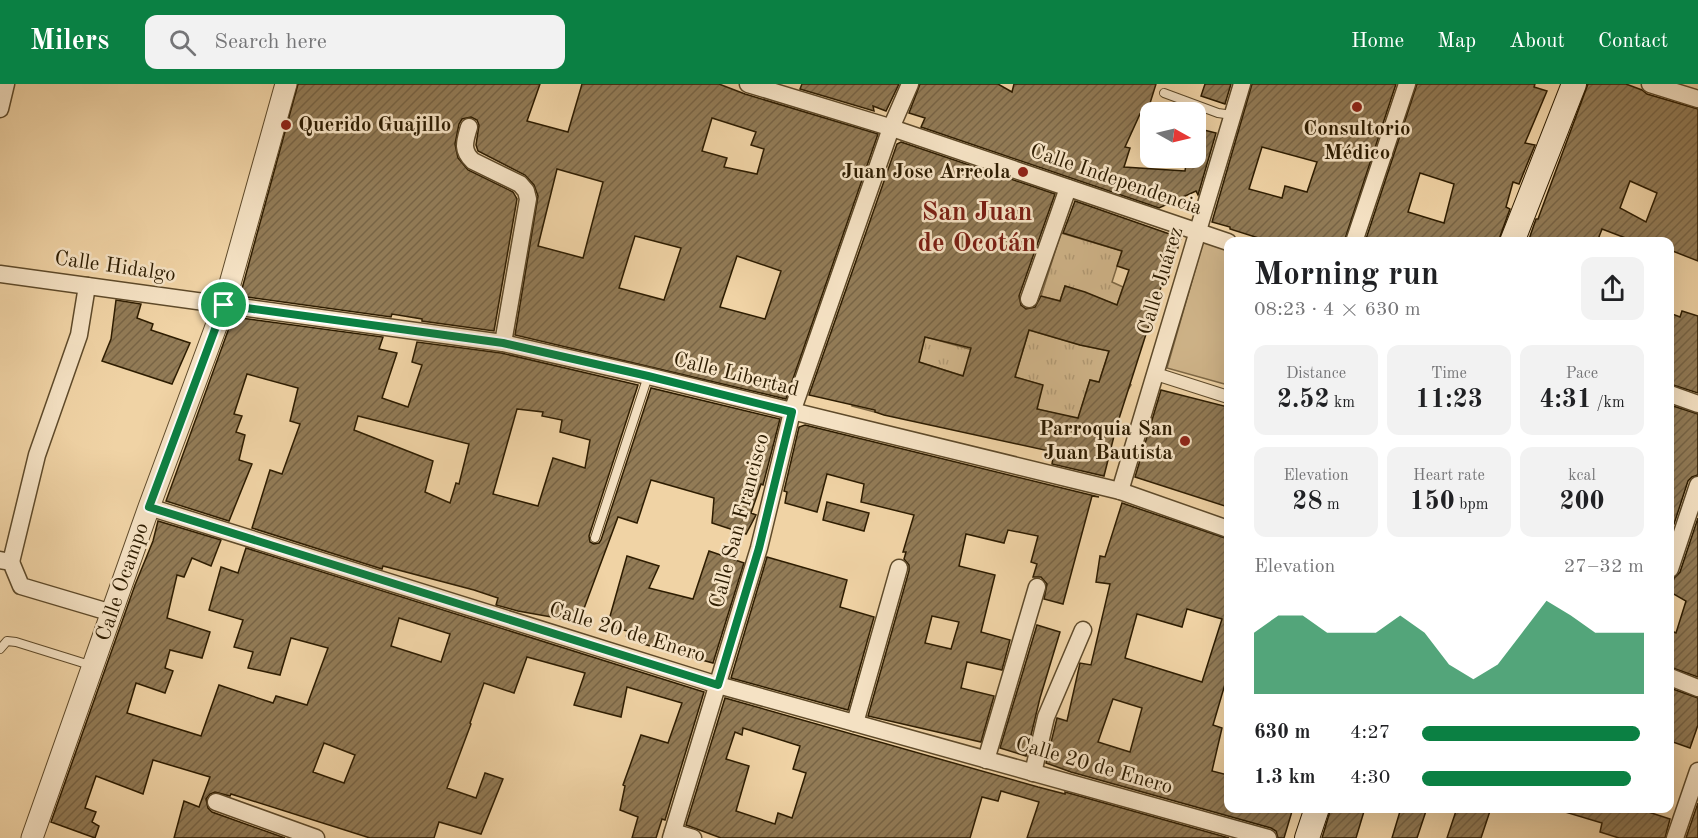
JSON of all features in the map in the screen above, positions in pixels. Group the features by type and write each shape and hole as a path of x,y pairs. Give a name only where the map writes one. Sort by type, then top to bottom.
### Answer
{"main road":[{"path":"1514,237 1574,84"},
{"path":"1307,838 1315,813"}],"street":[{"path":"0,109 6,84"},
{"name":"Calle Ocampo","path":"32,838 149,507 224,305 286,84"},
{"name":"Calle Independencia","path":"748,84 891,128 1224,241"},
{"name":"Calle San Francisco","path":"672,835 759,548 792,412 891,128 910,84"},
{"name":"Calle Juárez","path":"1120,491 1242,84"},
{"path":"1356,237 1407,84"},
{"path":"1650,84 1698,99"},
{"path":"469,127 464,147 467,155 473,161 520,184 526,191 528,199 503,343"},
{"path":"1029,299 1068,188"},
{"name":"Calle Hidalgo","path":"0,274 224,305"},
{"path":"87,286 79,334 36,456 5,561 21,586 111,613"},
{"name":"Calle Libertad","path":"224,305 503,343 1120,491 1224,528"},
{"path":"1156,374 1224,396"},
{"path":"1674,395 1698,404"},
{"path":"1674,557 1698,485"},
{"name":"Calle 20 de Enero","path":"149,507 718,685 1269,838"},
{"path":"855,723 899,568"},
{"path":"986,760 1037,587"},
{"path":"1033,773 1046,717 1083,630"},
{"path":"1674,679 1698,688"},
{"path":"1675,838 1698,771"},
{"path":"216,802 316,838"},
{"path":"672,835 693,838"}],"lane":[{"path":"1164,93 1232,115"},
{"path":"595,538 648,376"},
{"path":"0,649 8,641 16,642 93,666"}],"green space":[{"path":"1061,233 1122,251 1112,282 1123,287 1117,305 1065,286 1060,301 1041,296"},
{"path":"1204,239 1224,246 1224,384 1167,368"},
{"path":"856,299 928,326 926,337 987,354 980,375 965,370 963,376 919,362 912,384 884,376 875,412 852,406 870,345 918,362 925,337 852,311"},
{"path":"1029,330 1109,351 1101,376 1131,385 1128,390 1090,380 1078,419 1037,409 1042,385 1015,377"}],"building":[{"path":"298,84 540,84 527,121 568,132 582,84 719,84 878,134 786,399 515,335 538,196 534,185 525,175 478,151 476,145 479,125 477,120 471,117 462,119 459,124 455,144 458,158 468,170 513,192 517,199 494,331 422,321 422,319 392,314 391,317 240,296","holes":["712,118 756,132 751,145 764,149 757,174 724,167 727,158 702,151","557,169 603,182 583,258 538,246","635,236 681,248 664,300 619,288","737,256 781,271 765,319 720,307"]},
{"path":"802,84 899,84 886,111 873,106 874,111 800,89"},
{"path":"920,84 998,84 1012,92 1014,84 1156,84 1150,102 1140,102 1140,114 1125,147 1130,148 1124,167 1185,171 1185,168 1206,168 1198,195 1196,191 1159,208 921,127 925,118 909,113"},
{"path":"1205,84 1231,84 1225,104 1201,96"},
{"path":"1252,84 1396,84 1346,237 1255,237 1230,229 1230,227 1212,222","holes":["1262,147 1317,162 1307,192 1285,186 1282,198 1249,189"]},
{"path":"1417,84 1535,84 1534,87 1547,91 1525,143 1535,145 1519,184 1513,182 1506,207 1510,209 1500,237 1367,237","holes":["1420,173 1454,184 1444,223 1408,212"]},
{"path":"1588,84 1626,84 1647,94 1698,109 1698,261 1674,252 1674,237 1623,237 1602,229 1599,237 1530,237 1536,219 1538,219","holes":["1630,181 1657,193 1646,222 1620,208"]},
{"path":"1206,130 1216,133 1206,167"},
{"path":"901,142 1055,194 1019,296 1021,305 1026,309 1035,307 1041,296 1060,301 1065,286 1117,305 1129,270 1117,266 1122,251 1063,233 1075,201 1181,238 1167,282 1163,281 1116,428 1104,476 1052,464 1054,452 884,415 875,410 809,395 897,144","holes":["1029,330 1109,351 1099,382 1090,380 1078,418 1037,409 1043,385 1015,377","925,337 971,348 963,376 919,362"]},
{"path":"116,300 141,304 137,318 153,324 151,330 190,343 172,384 102,361 111,339"},
{"path":"1682,311 1698,316 1698,393 1674,385 1674,315 1680,317"},
{"path":"233,317 383,337 379,349 397,353 382,398 408,407 422,365 412,362 417,342 501,353 638,385 589,536 590,542 594,544 601,540 651,388 780,419 763,485 761,484 751,513 756,515 746,534 712,523 714,498 651,480 637,523 618,517 579,622 496,605 498,598 474,590 383,566 382,569 252,528 270,470 282,474 300,424 290,421 298,388 247,374 234,414 242,416 236,432 245,435 239,460 252,464 229,521 166,501","holes":["517,409 543,412 542,416 562,420 560,432 590,440 585,468 553,458 538,506 493,494","358,416 469,444 459,484 456,483 450,503 425,492 433,461 354,430"]},
{"name":"Parroquia San Juan Bautista","path":"1161,390 1224,406 1224,506 1135,477"},
{"path":"1674,406 1698,414 1698,475 1688,481 1674,524"},
{"path":"805,425 1099,497 1092,496 1063,604 1044,599 1047,584 1041,577 1033,577 1037,564 1031,562 1038,536 1008,530 1004,543 966,534 959,566 995,575 981,632 1010,640 1002,670 967,662 961,688 994,696 981,742 868,716 909,571 909,565 904,559 906,552 903,552 914,515 861,502 864,484 827,474 817,512 785,503 787,492 784,491 799,427","holes":["932,616 959,622 951,649 925,643"]},
{"path":"827,502 869,513 864,531 823,520"},
{"path":"1122,503 1224,538 1224,688 1213,725 1222,728 1212,771 1224,774 1224,813 1292,813 1284,838 1278,838 1276,831 1271,828 1046,763 1057,718 1067,721 1080,663 1091,665 1110,584 1096,582 1100,556 1105,557","holes":["1187,609 1222,619 1202,682 1125,658 1137,614 1182,627","1113,699 1142,708 1130,752 1098,742"]},
{"path":"1698,518 1698,677 1674,668 1674,632 1676,633 1686,601 1674,594 1674,578 1680,572"},
{"path":"158,521 221,540 211,566 192,558 184,577 177,575 167,618 210,632 202,658 170,650 165,668 173,671 165,693 136,683 127,713 201,736 219,685 273,703 276,696 307,705 328,648 291,638 280,675 248,668 253,652 234,647 243,620 209,610 221,567 238,573 246,548 704,692 665,820 662,819 656,838 632,838 638,817 620,810 625,786 623,785 641,735 668,743 682,703 627,687 621,717 574,705 585,673 527,657 514,693 484,683 447,788 476,798 485,773 503,779 481,834 439,822 434,838 370,838 231,794 230,796 215,792 206,799 208,808 212,812 285,838 174,838 184,801 199,807 210,777 153,760 143,794 96,776 85,808 96,812 92,822 99,826 95,838 51,822 135,585 153,541","holes":["399,618 450,634 441,662 391,646","324,743 355,755 344,783 313,772"]},
{"path":"709,551 744,563 713,663 643,644 644,642 626,636 628,631 607,627 627,556 659,566 649,588 693,599"},
{"path":"767,557 847,580 840,607 874,617 848,710 731,678"},
{"path":"1037,625 1060,632 1040,698 1026,756 1000,748"},
{"path":"1674,689 1698,698 1698,725 1690,748 1674,742"},
{"path":"725,698 1038,787 1065,794 1065,792 1229,838 1027,838 1039,802 1001,791 998,801 982,797 970,838 721,838 686,825","holes":["743,728 800,746 793,769 806,773 792,818 778,813 775,824 736,811 749,766 726,759 735,732 742,735"]},
{"path":"1698,803 1698,838 1686,838"},
{"path":"1330,813 1364,813 1356,838 1322,838"},
{"path":"1400,813 1425,813 1417,838 1392,838"},
{"path":"1455,813 1489,813 1481,838 1447,838"},
{"path":"1568,813 1651,813 1670,819 1665,838 1619,838 1600,832 1602,823"}],"place":[{"name":"Consultorio Médico","path":"1357,107"},
{"name":"Querido Guajillo","path":"286,125"},
{"name":"Juan Jose Arreola","path":"1023,172"},
{"name":"Parroquia San Juan Bautista","path":"1185,441"}],"district":[{"name":"San Juan de Ocotán","path":"977,228"}],"route":[{"path":"224,305 503,343 792,412 759,548 718,685 149,507 224,305"}]}
